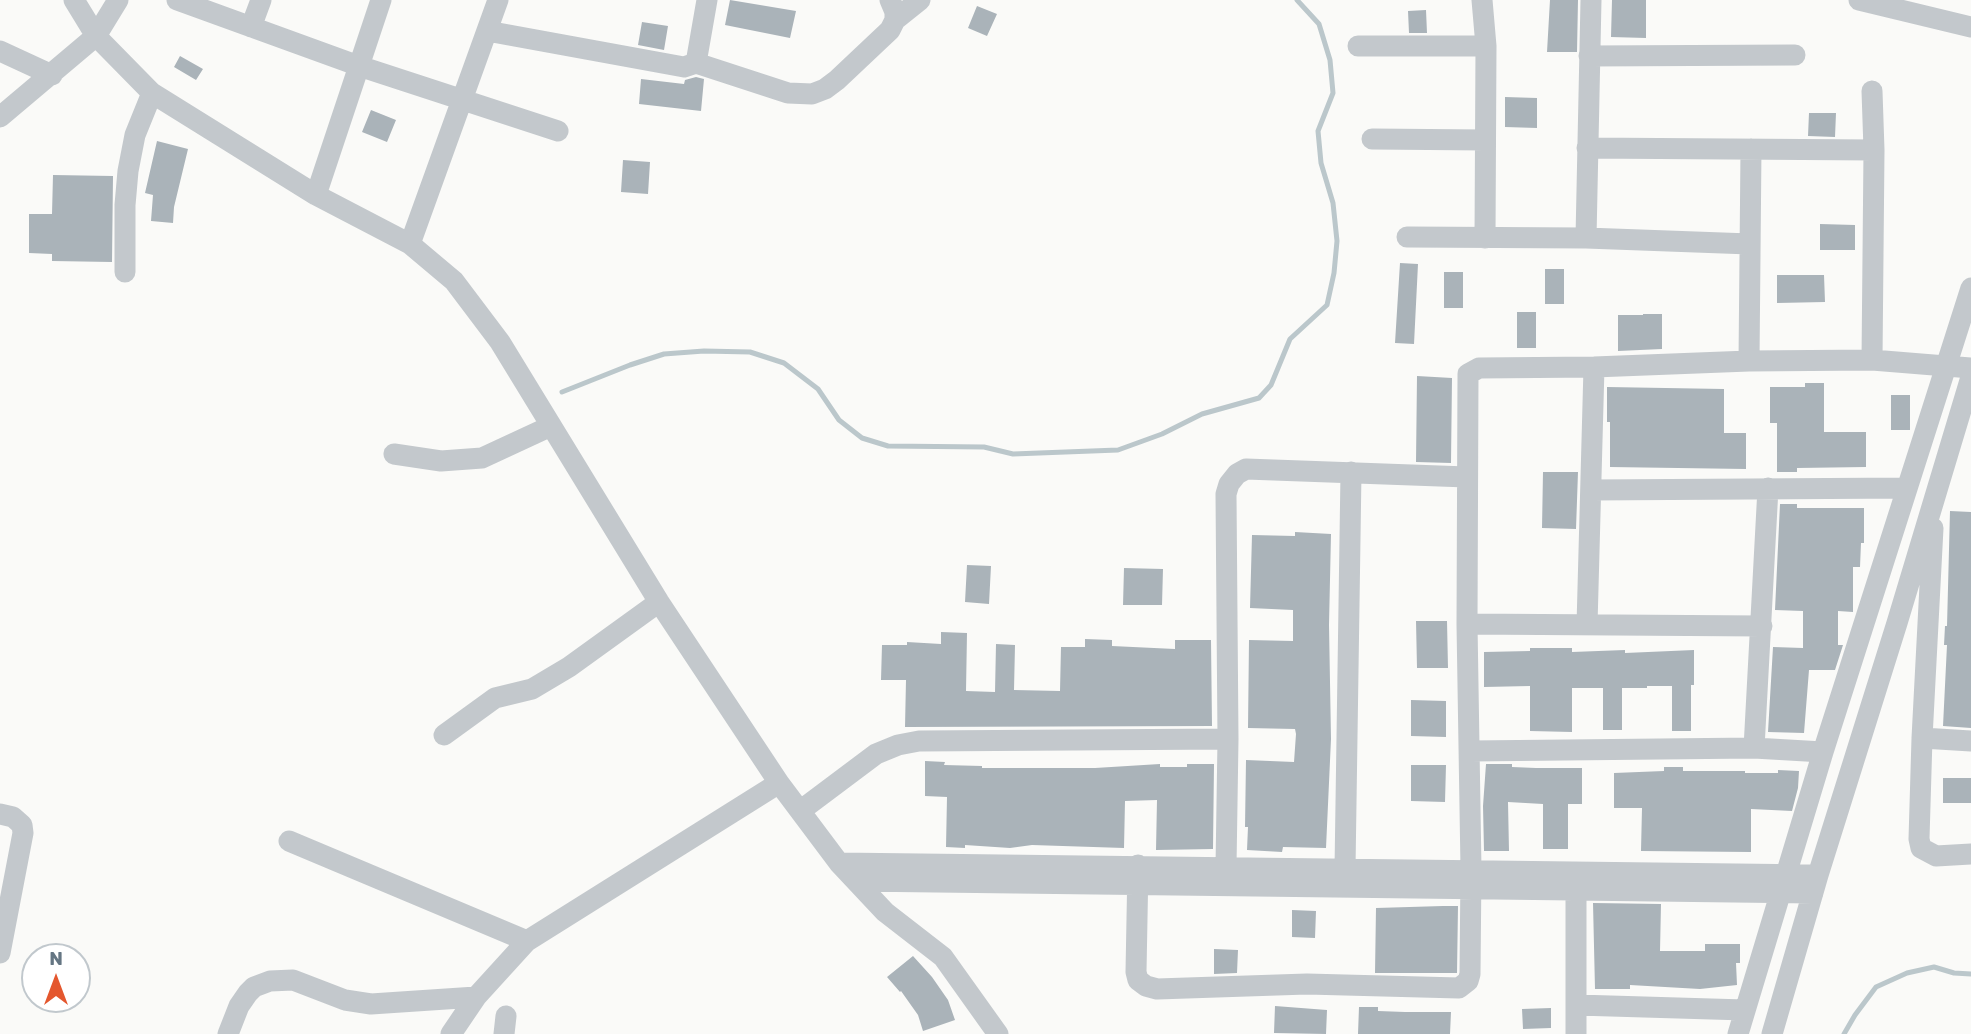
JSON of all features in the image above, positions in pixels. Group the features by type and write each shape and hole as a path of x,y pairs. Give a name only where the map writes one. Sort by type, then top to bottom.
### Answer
{"street":[{"path":"74,0 96,36 152,93 316,195 410,244 454,281 500,342 659,602 779,783 839,863 885,912 943,957 998,1034"},
{"path":"0,117 96,36 118,0"},
{"path":"177,0 359,66 558,131"},
{"path":"251,27 261,0"},
{"path":"316,195 381,0"},
{"path":"410,244 498,0"},
{"path":"696,63 707,0"},
{"path":"487,31 684,67 696,63 788,93 812,94 825,89 836,80 890,30 892,10 920,0"},
{"path":"1482,0 1486,46 1485,238"},
{"path":"1586,238 1591,0"},
{"path":"1859,0 1971,27"},
{"path":"1358,46 1486,46"},
{"path":"0,51 52,75"},
{"path":"1589,55 1795,55"},
{"path":"1872,92 1872,360"},
{"path":"125,272 128,171 135,135 152,93"},
{"path":"1372,139 1485,139"},
{"path":"1587,148 1874,150"},
{"path":"1749,361 1751,149"},
{"path":"1406,237 1586,238 1750,244"},
{"path":"1738,1034 1823,752 1971,288"},
{"path":"1137,875 1136,972 1138,980 1146,986 1157,989 1307,984 1459,988 1468,981 1470,974 1468,374 1479,368 1749,361 1872,360 1971,368"},
{"path":"1587,625 1594,366"},
{"path":"1772,1034 1815,884 1971,377"},
{"path":"394,454 441,461 482,458 551,426"},
{"path":"1226,867 1226,494 1229,484 1237,474 1246,470 1467,477"},
{"path":"1345,869 1351,472"},
{"path":"1754,748 1768,488"},
{"path":"1591,490 1907,488"},
{"path":"1935,492 1922,738 1921,848 1936,856 1971,855"},
{"path":"444,735 495,698 532,689 569,667 659,602"},
{"path":"1467,624 1762,626"},
{"path":"1922,738 1971,741"},
{"path":"800,811 876,754 898,745 919,741 1228,739"},
{"path":"1471,751 1754,748 1823,752"},
{"path":"451,1034 475,997 527,941 779,783"},
{"path":"0,814 13,817 22,825 23,834 0,953"},
{"path":"289,841 527,941"},
{"path":"839,863 1137,875 1815,884"},
{"path":"856,881 1137,875 1226,867 1345,869 1471,879"},
{"path":"1576,880 1576,1034"},
{"path":"228,1034 239,1006 248,993 270,981 293,980 345,1000 371,1004 475,997"},
{"path":"1577,1005 1745,1010"}],"building":[{"path":"730,0 796,11 790,38 725,25"},
{"path":"1550,0 1578,0 1577,52 1547,52"},
{"path":"1612,0 1646,0 1646,38 1611,37"},
{"path":"977,6 997,14 987,36 968,28"},
{"path":"1426,10 1427,33 1409,33 1408,11"},
{"path":"642,22 668,26 664,50 638,45"},
{"path":"180,56 203,69 196,80 174,67"},
{"path":"696,77 704,79 701,111 639,104 641,79 684,84 685,80"},
{"path":"1505,97 1537,98 1537,128 1505,127"},
{"path":"371,110 396,120 387,142 362,132"},
{"path":"1809,113 1836,113 1835,137 1808,136"},
{"path":"157,141 188,149 174,207 173,223 151,221 153,195 145,193"},
{"path":"623,160 650,162 648,194 621,192"},
{"path":"53,175 113,176 112,262 52,261 52,254 29,253 29,214 52,214"},
{"path":"1820,224 1855,225 1855,250 1820,250"},
{"path":"1400,263 1418,264 1414,344 1395,343"},
{"path":"1545,269 1564,269 1564,304 1545,304"},
{"path":"1444,272 1463,272 1463,308 1444,308"},
{"path":"1777,275 1824,275 1825,302 1777,303"},
{"path":"1517,312 1536,312 1536,348 1517,348"},
{"path":"1662,314 1662,349 1618,351 1618,315"},
{"path":"1417,376 1452,378 1451,463 1416,462"},
{"path":"1805,383 1824,383 1824,432 1866,432 1866,467 1797,468 1797,472 1777,472 1777,423 1770,423 1770,387 1805,387"},
{"path":"1607,387 1724,389 1724,433 1746,433 1746,469 1610,467"},
{"path":"1891,395 1910,395 1910,430 1891,430"},
{"path":"1543,472 1578,472 1576,529 1542,528"},
{"path":"1780,504 1797,504 1797,508 1864,508 1864,543 1861,543 1860,567 1853,567 1853,612 1838,611 1838,645 1843,645 1835,670 1809,670 1804,733 1768,732 1773,647 1803,648 1803,611 1775,610"},
{"path":"1950,511 1971,512 1971,728 1943,726"},
{"path":"1295,532 1331,534 1331,739 1326,848 1283,847 1282,852 1247,850 1246,760 1294,762 1296,734 1295,729 1248,728 1249,640 1293,641 1293,610 1250,608 1252,535 1295,536"},
{"path":"967,565 991,566 989,604 965,602"},
{"path":"1124,568 1163,569 1162,605 1123,605"},
{"path":"1416,621 1447,621 1448,668 1417,668"},
{"path":"941,632 967,633 966,691 995,692 996,644 1015,645 1014,690 1060,691 1061,647 1085,647 1085,639 1112,640 1112,646 1175,649 1175,640 1211,640 1212,726 905,727 906,680 881,680 882,645 907,645 907,642 941,644"},
{"path":"1530,648 1572,648 1572,652 1625,650 1625,653 1694,650 1691,731 1672,731 1672,686 1647,686 1622,688 1622,730 1603,730 1603,688 1572,688 1572,732 1530,731 1530,686 1484,687 1484,652 1530,651"},
{"path":"1411,700 1446,701 1446,737 1411,736"},
{"path":"925,761 982,768 1095,768 1160,764 1160,767 1187,767 1187,764 1214,764 1213,849 1156,850 1157,800 1125,801 1124,848 1032,845 1010,848 965,845 965,848 946,847 947,797 925,796"},
{"path":"1486,764 1582,768 1582,804 1568,804 1568,849 1543,849 1543,804 1508,802 1509,851 1484,851"},
{"path":"1411,765 1446,765 1445,802 1411,801"},
{"path":"1664,767 1683,767 1683,771 1745,773 1799,771 1798,788 1792,811 1751,809 1751,852 1641,851 1642,808 1614,808 1614,773 1664,771"},
{"path":"1943,778 1971,778 1971,803 1943,803"},
{"path":"1593,903 1661,904 1660,951 1705,951 1705,944 1740,944 1740,963 1736,963 1737,985 1700,989 1630,985 1630,989 1595,989"},
{"path":"1458,906 1457,973 1375,973 1376,908"},
{"path":"1292,910 1316,911 1315,938 1292,937"},
{"path":"1214,949 1238,950 1237,973 1214,974"},
{"path":"913,956 948,1000 955,1020 923,1031 918,1015 887,977"},
{"path":"1275,1006 1327,1010 1326,1034 1274,1033"},
{"path":"1359,1007 1378,1007 1378,1011 1451,1012 1450,1034 1358,1034"},
{"path":"1551,1008 1551,1028 1523,1029 1522,1009"}],"waterway":[{"path":"562,392 664,354 750,352 784,363 818,389 839,420 862,438 888,446 984,447 1013,454 1118,450 1162,434 1202,414 1259,398 1271,385 1290,339 1327,305 1334,273 1337,241 1333,203 1321,163 1318,131 1333,93 1330,60 1319,24 1297,0"},
{"path":"1844,1034 1876,987 1907,973 1934,967 1954,973 1971,974"}]}
